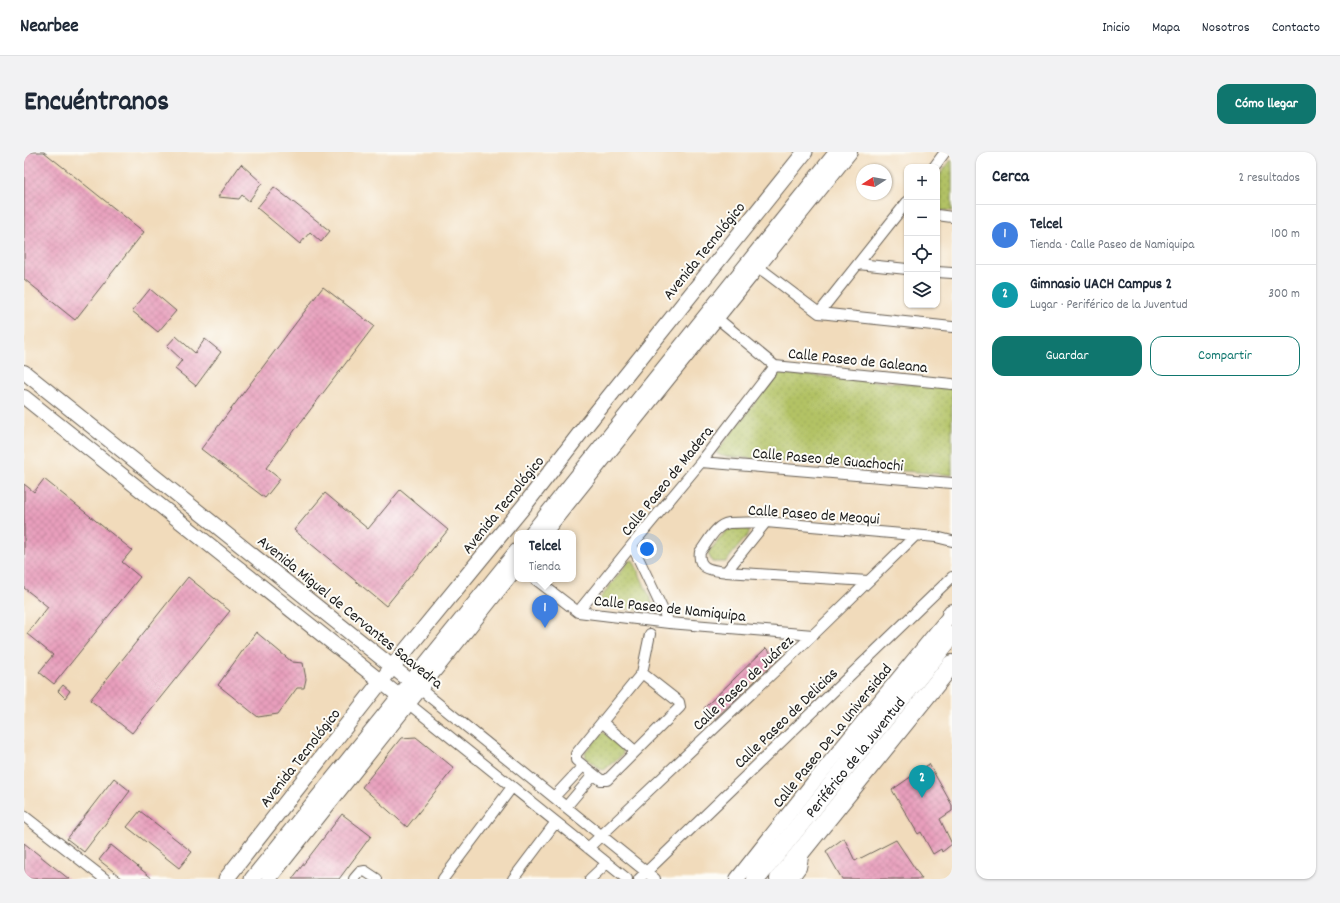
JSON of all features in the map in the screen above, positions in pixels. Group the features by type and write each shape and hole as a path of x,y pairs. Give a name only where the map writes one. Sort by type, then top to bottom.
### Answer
{"highway":[{"name":"Periférico de la Juventud","path":"756,879 952,635"},
{"name":"Periférico de la Juventud","path":"779,879 952,664"}],"main road":[{"name":"Avenida Tecnológico","path":"226,879 393,666 524,506 593,417 805,152"},
{"path":"534,530 754,264 837,152"},
{"path":"252,879 404,701 514,555"}],"street":[{"path":"850,152 754,264 819,313 952,327"},
{"path":"936,164 945,152"},
{"path":"819,313 858,264 903,212"},
{"path":"940,215 952,217"},
{"path":"858,264 904,269"},
{"path":"940,272 952,273"},
{"path":"546,530 713,315"},
{"name":"Calle Paseo de Galeana","path":"713,315 775,366 952,384"},
{"name":"Calle Paseo de Madera","path":"578,612 701,462 775,366"},
{"name":"Avenida Miguel de Cervantes Saavedra","path":"24,372 393,666 554,797 601,836 642,875 654,879"},
{"path":"24,398 627,879"},
{"name":"Calle Paseo de Guachochi","path":"701,462 952,484"},
{"path":"155,501 166,486"},
{"path":"726,572 766,522"},
{"name":"Calle Paseo de Meoqui","path":"868,581 726,572 707,569 703,567 700,560 700,552 718,528 729,523 766,522 936,537 952,541"},
{"name":"Calle Paseo de Juárez","path":"588,848 813,635 915,536"},
{"path":"632,545 669,623"},
{"path":"416,685 514,571"},
{"name":"Calle Paseo de Delicias","path":"642,875 952,577"},
{"name":"Calle Paseo de Namiquipa","path":"539,582 578,612 669,623 813,635"},
{"name":"Calle Paseo De La Universidad","path":"737,879 812,784 952,614"},
{"path":"642,673 679,702 680,707 607,780 601,780 593,775 575,758 576,754 642,673 650,634"},
{"path":"353,659 364,643"},
{"path":"269,879 404,701"},
{"path":"602,722 636,751"},
{"path":"470,754 482,739"},
{"path":"554,797 584,766"},
{"path":"566,807 593,775"},
{"path":"443,879 512,787"},
{"path":"24,816 105,879"},
{"path":"513,879 556,822"},
{"path":"793,879 801,868 805,848"},
{"path":"590,879 607,863"},
{"path":"354,879 360,872 365,871 377,879"}],"green space":[{"path":"951,160 952,211 940,210 940,174"},
{"path":"782,373 952,388 952,475 721,456 716,453 777,374"},
{"path":"733,528 749,528 749,533 726,562 712,562 708,553 726,531"},
{"path":"633,560 656,611 596,607 595,605 629,561"},
{"path":"603,732 622,748 623,754 604,770 600,769 586,758 585,752"}],"building":[{"path":"24,152 44,152 144,232 75,320 24,279"},
{"path":"241,164 262,183 249,201 242,195 239,199 218,197"},
{"path":"274,187 330,231 321,242 310,232 300,244 257,208"},
{"path":"323,287 374,326 266,468 280,479 265,498 201,449"},
{"path":"150,289 176,311 158,332 132,311"},
{"path":"176,336 195,353 205,339 221,352 196,386 175,369 182,360 167,346"},
{"path":"44,479 132,550 122,562 140,577 54,684 39,672 53,655 27,634 48,607 24,588 24,484 34,492"},
{"path":"400,490 448,530 386,606 294,530 325,493 368,529"},
{"path":"188,577 230,611 132,733 90,700"},
{"path":"256,632 292,662 303,663 306,679 304,688 297,688 278,714 258,717 218,685"},
{"path":"766,648 777,660 715,719 704,708"},
{"path":"63,685 70,691 65,698 58,691"},
{"path":"416,737 454,768 407,827 362,787 401,738"},
{"path":"929,764 952,805 952,811 940,819 952,844 942,852 941,849 933,854 921,832 918,834 892,790"},
{"path":"114,778 130,791 84,852 67,839"},
{"path":"140,811 192,852 179,868 127,827"},
{"path":"342,814 371,836 339,879 292,879"},
{"path":"844,838 855,861 896,840 922,879 842,879 826,851"},
{"path":"24,843 69,879 24,879"},
{"path":"111,845 153,879 123,879 99,860"}],"place":[{"name":"Telcel","path":"545,628"},
{"name":"Gimnasio UACH Campus 2","path":"922,798"}]}
